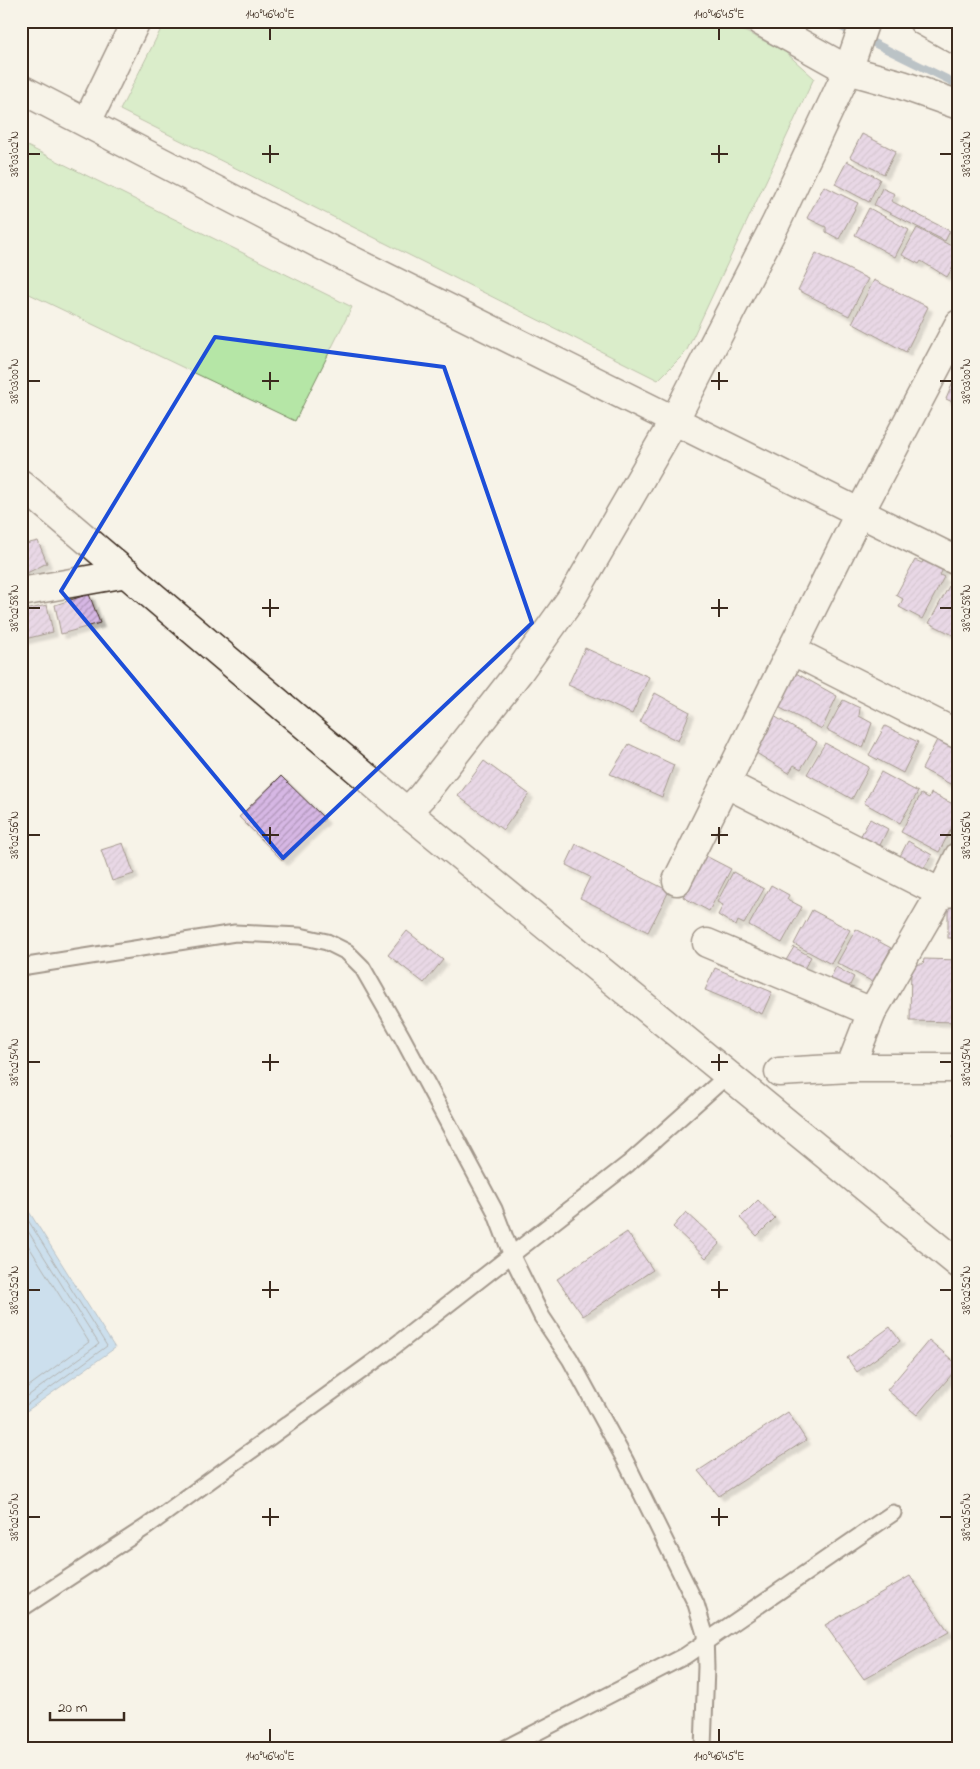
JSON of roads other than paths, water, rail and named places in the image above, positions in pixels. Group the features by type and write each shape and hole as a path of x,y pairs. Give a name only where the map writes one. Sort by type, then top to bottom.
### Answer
{"street":[{"path":"87,122 136,21"},
{"path":"760,21 902,85 959,105"},
{"path":"407,812 422,796 518,672 571,599 675,419 776,223 852,62 865,21"},
{"path":"923,21 959,41"},
{"path":"21,89 333,251 675,419 959,562"},
{"path":"677,882 793,651 860,512 952,352 959,324"},
{"path":"21,484 407,812 959,1264"},
{"path":"21,592 127,573"},
{"path":"793,651 959,735"},
{"path":"727,784 950,893"},
{"path":"850,1068 872,1012 950,893 959,856"},
{"path":"707,943 872,1012"},
{"path":"779,1072 850,1068 959,1068"}],"lane":[{"path":"21,966 235,933 300,936 327,942 347,952 362,966 494,1209 512,1256 542,1317 570,1359 625,1460 696,1604 705,1642 703,1748"},
{"path":"21,1609 154,1521 383,1355 628,1164 728,1074"},
{"path":"506,1748 685,1656 893,1513"}],"water":[{"path":"21,1199 115,1348 21,1415"}],"waterway":[{"path":"829,21 959,85"}]}
